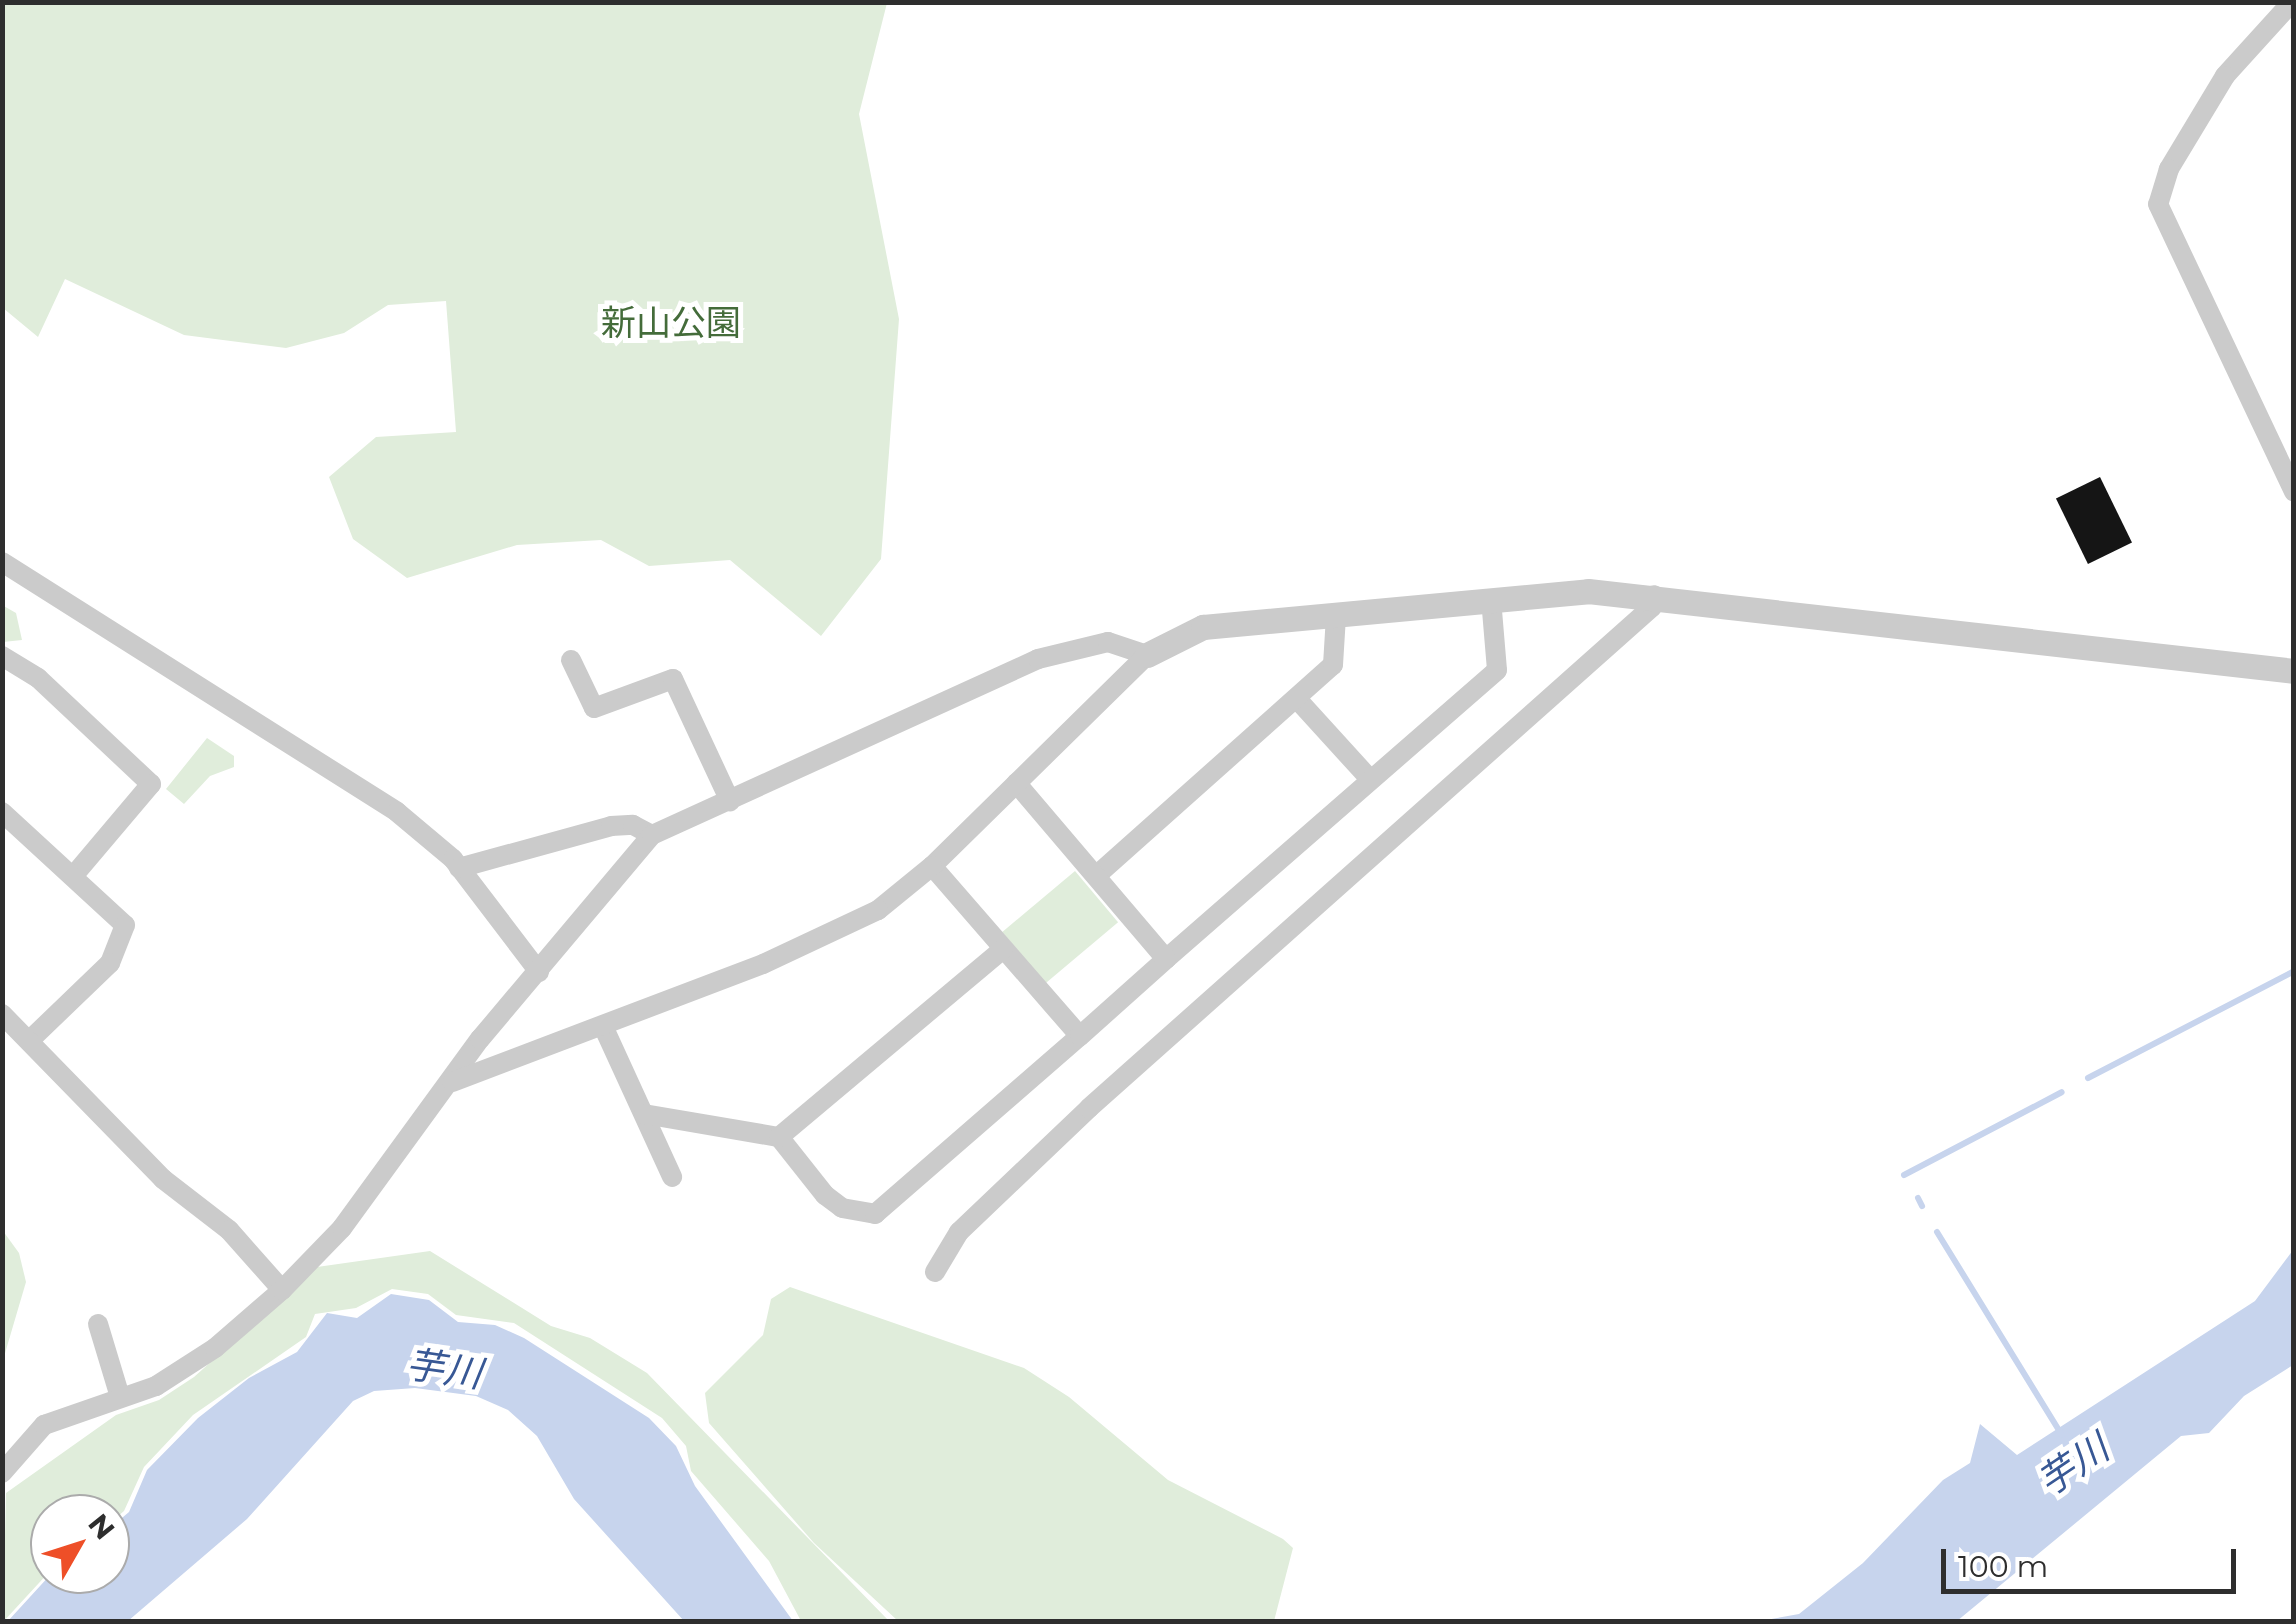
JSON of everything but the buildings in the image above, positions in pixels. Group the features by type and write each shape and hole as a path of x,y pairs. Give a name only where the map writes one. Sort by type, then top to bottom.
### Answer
{"street":[{"path":"2292,2 2225,76 2168,169 2158,204 2294,492"},
{"path":"2,562 397,812 459,868 539,972"},
{"path":"453,1082 842,930 932,866 1147,655 1203,627 1588,590 2294,671"},
{"path":"935,1272 959,1232 1089,1108 1638,620 1654,595"},
{"path":"644,1114 779,1138 825,1195 842,1208 875,1214 1497,670 1491,599"},
{"path":"1097,875 1333,665 1336,616"},
{"path":"2,1473 44,1425 156,1386 215,1348 282,1290 342,1228 453,1082 480,1039 652,835 1038,658 1108,642 1147,655"},
{"path":"2,656 38,678 151,784 74,876"},
{"path":"571,660 594,708 672,679 730,801"},
{"path":"1297,699 1369,778"},
{"path":"1016,783 1166,959"},
{"path":"2,812 125,925 124,939 110,963 31,1039"},
{"path":"459,868 612,826 632,825 652,835"},
{"path":"932,866 1080,1036"},
{"path":"779,1138 1003,949"},
{"path":"2,1014 31,1039 77,1095 163,1179 229,1230 282,1290"},
{"path":"603,1026 672,1176"},
{"path":"98,1324 120,1397"}],"green space":[{"name":"新山公園","path":"2,3 887,3 859,114 899,319 881,559 821,636 730,560 649,566 601,540 517,545 407,578 353,539 329,477 376,437 456,432 446,301 388,305 344,333 286,348 184,335 65,279 38,337 3,308"},
{"path":"2,605 16,613 22,640 3,642"},
{"path":"207,738 234,756 234,767 210,776 184,804 166,789"},
{"path":"1075,871 1118,922 1045,983 1002,932"},
{"path":"3,1231 19,1253 26,1282 3,1360"},
{"path":"430,1251 551,1326 590,1338 647,1373 889,1621 801,1621 769,1561 691,1471 686,1446 662,1418 514,1323 456,1315 428,1294 392,1289 356,1308 315,1314 306,1337 193,1415 144,1467 130,1498 130,1494 30,1494 30,1593 3,1622 6,1493 116,1415 159,1400 194,1377 317,1267"},
{"path":"790,1287 1024,1368 1069,1397 1168,1480 1283,1539 1293,1548 1274,1621 898,1621 814,1543 709,1423 705,1393 763,1335 771,1299"}],"water":[{"name":"芋川","path":"2293,1250 2293,1365 2244,1396 2209,1433 2181,1436 1957,1621 1760,1621 1799,1614 1863,1563 1943,1480 1970,1463 1980,1424 2017,1455 2255,1301"},
{"name":"芋川","path":"391,1294 429,1300 458,1322 495,1325 524,1338 649,1418 676,1446 695,1486 793,1621 684,1621 574,1499 537,1436 508,1410 476,1396 415,1388 374,1391 353,1401 247,1519 128,1621 8,1621 33,1594 130,1594 130,1510 147,1470 198,1418 249,1378 297,1352 327,1313 357,1318"}],"waterway":[{"path":"2088,1078 2294,971"},
{"path":"1904,1175 2062,1092"},
{"path":"1918,1198 1922,1206"},
{"name":"芋川","path":"1937,1232 2062,1435"}]}
